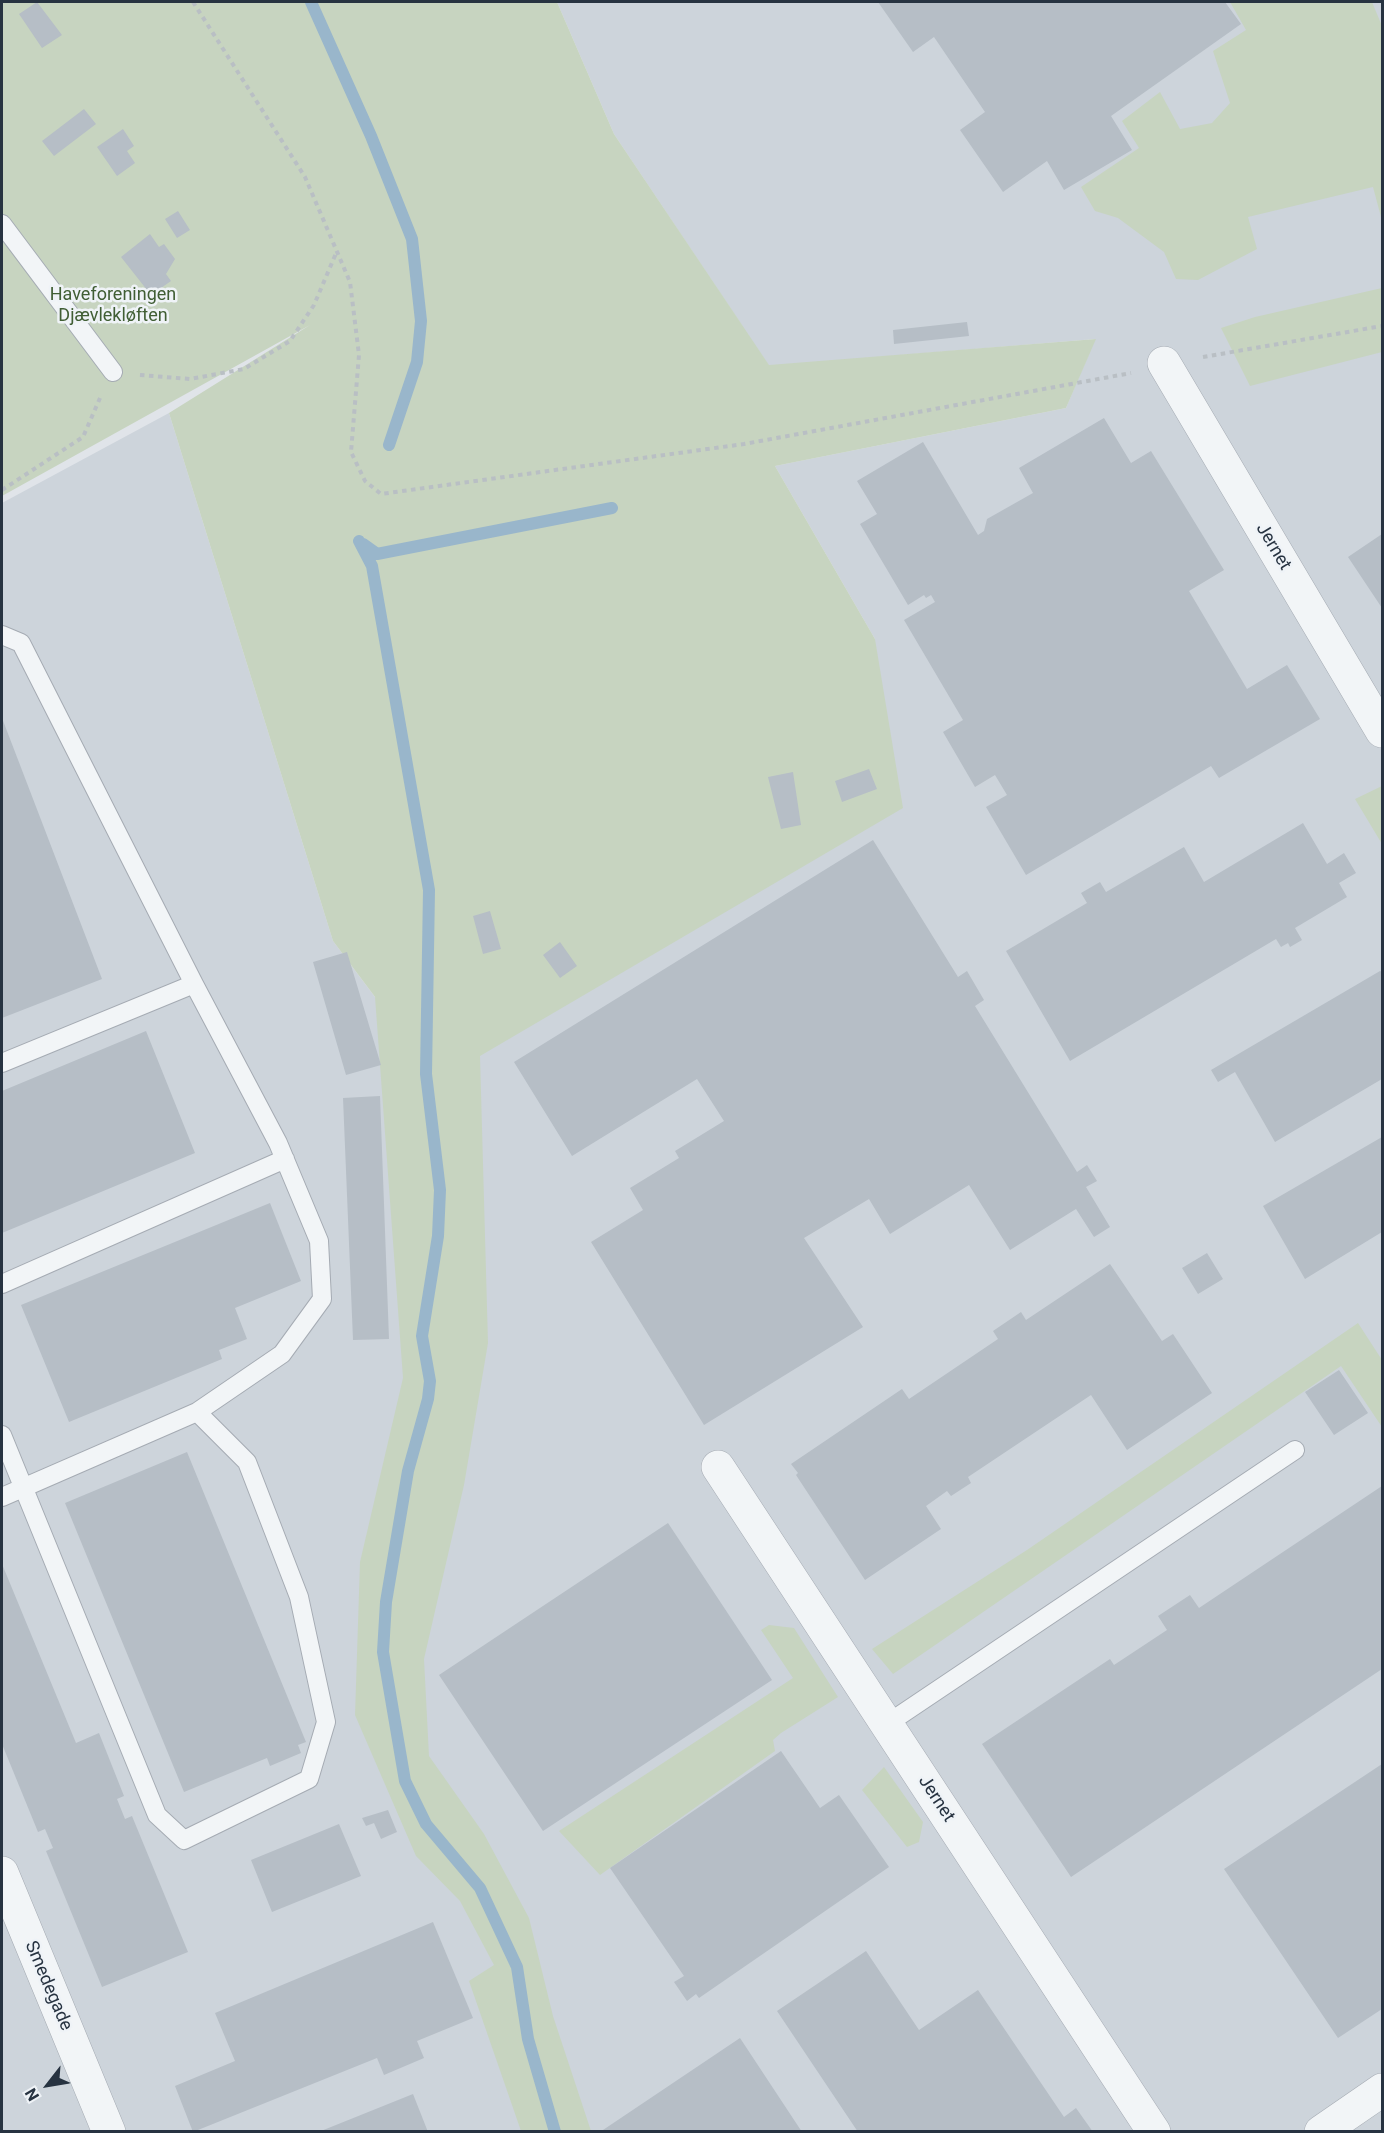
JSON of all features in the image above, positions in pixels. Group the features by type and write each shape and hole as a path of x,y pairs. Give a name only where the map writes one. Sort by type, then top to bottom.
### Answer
{"street":[{"name":"Jernet","path":"1164,363 1383,731"},
{"name":"Jernet","path":"718,1467 1154,2132"},
{"name":"Smedegade","path":"2,1874 109,2132"},
{"path":"1321,2132 1383,2090"}],"lane":[{"path":"2,224 113,372"},
{"path":"2,635 21,643 285,1159 319,1241 322,1299 282,1354 197,1413 2,1497"},
{"path":"2,1063 194,984"},
{"path":"2,1284 285,1159"},
{"path":"2,1435 157,1815 184,1839 309,1779 326,1722 299,1598 247,1462 197,1413"},
{"path":"886,1724 1295,1450"}],"path":[{"path":"194,2 305,177 350,282 359,355 351,452 365,481 381,494 744,444 1126,375 1164,363 1383,326"},
{"path":"2,490 83,436 113,372 190,379 244,369 290,341 314,305 337,251"}],"shaded area":[{"path":"557,2 1382,2 1382,2131 2,2132 2,503 169,413 333,941 437,1080 875,639 775,466 1066,408 1095,339 769,366 614,134"}],"green space":[{"name":"Haveforeningen Djævlekløften","path":"2,2 557,2 614,134 769,365 1096,339 1066,408 775,466 875,639 903,808 480,1056 488,1343 464,1485 424,1659 429,1756 484,1834 529,1918 553,2016 591,2131 521,2131 469,1981 494,1965 460,1901 416,1856 355,1715 360,1562 403,1378 375,997 333,941 169,413 310,325 2,496"},
{"path":"1230,2 1372,2 1382,26 1382,215 1381,217 1373,187 1248,217 1257,249 1198,280 1176,279 1164,252 1118,218 1095,211 1081,187 1139,148 1122,121 1160,92 1180,129 1212,123 1230,103 1213,51 1246,30"},
{"path":"1382,288 1382,352 1250,386 1221,328 1255,317"},
{"path":"1382,786 1382,844 1355,799"},
{"path":"1358,1323 1382,1360 1382,1427 1341,1366 893,1674 872,1649 1027,1550"},
{"path":"769,1625 794,1628 838,1697 781,1733 773,1740 775,1751 600,1875 559,1831 793,1678 761,1630"},
{"path":"884,1767 923,1822 919,1842 907,1847 862,1790"}],"building":[{"path":"37,2 62,35 42,48 19,14"},
{"path":"878,2 1225,2 1241,24 1111,116 1132,150 1064,190 1047,161 1003,192 960,130 985,112 934,37 913,52"},
{"path":"84,109 96,124 54,156 42,141"},
{"path":"123,129 134,146 127,151 135,163 117,176 97,147"},
{"path":"178,211 190,230 177,238 165,219"},
{"path":"150,234 159,247 164,244 175,259 166,274 171,281 151,295 121,257"},
{"path":"967,322 969,336 894,344 893,330"},
{"path":"1104,418 1131,463 1151,451 1224,570 1189,591 1247,689 1287,665 1320,719 1219,778 1211,766 1026,875 986,807 1007,795 995,775 975,787 943,732 963,720 904,620 935,602 931,595 926,598 924,595 908,605 860,524 877,514 857,481 923,442 978,535 984,531 987,519 1033,493 1019,468"},
{"path":"1382,534 1382,608 1348,557"},
{"path":"2,718 102,979 2,1018"},
{"path":"869,769 877,789 842,802 835,781"},
{"path":"793,772 801,825 781,829 768,777"},
{"path":"1303,823 1327,864 1344,853 1356,873 1339,883 1347,897 1295,928 1302,940 1290,947 1288,943 1281,947 1276,939 1070,1061 1006,951 1087,903 1081,893 1100,882 1106,892 1184,847 1204,882"},
{"path":"873,840 958,977 967,971 984,1000 975,1006 1077,1172 1087,1165 1097,1181 1086,1187 1110,1227 1094,1237 1076,1209 1010,1250 969,1185 890,1234 869,1199 804,1238 863,1327 704,1425 591,1242 643,1210 630,1188 679,1158 675,1151 724,1121 697,1079 572,1156 514,1062"},
{"path":"490,911 501,949 483,954 473,916"},
{"path":"560,942 577,966 560,978 543,955"},
{"path":"347,952 381,1065 346,1075 313,962"},
{"path":"1380,971 1382,972 1382,1079 1275,1142 1235,1072 1218,1082 1211,1070"},
{"path":"146,1031 195,1153 2,1233 2,1091"},
{"path":"380,1096 389,1339 353,1340 343,1098"},
{"path":"1382,1137 1382,1232 1305,1279 1263,1206"},
{"path":"270,1203 301,1281 235,1308 247,1339 219,1350 222,1359 69,1422 21,1305"},
{"path":"1207,1253 1223,1279 1198,1294 1182,1268"},
{"path":"1110,1264 1162,1341 1173,1334 1212,1393 1127,1450 1091,1395 968,1477 971,1483 951,1496 947,1491 926,1506 941,1529 865,1580 791,1464 902,1389 909,1399 998,1339 993,1331 1021,1312 1026,1320"},
{"path":"1339,1370 1368,1413 1334,1435 1305,1392"},
{"path":"187,1452 306,1742 298,1745 301,1753 270,1766 267,1758 184,1792 65,1503"},
{"path":"1382,1486 1382,1669 1071,1877 982,1744 1110,1659 1114,1665 1167,1630 1158,1616 1190,1595 1199,1608"},
{"path":"668,1523 772,1680 543,1831 439,1675"},
{"path":"2,1564 76,1743 99,1733 124,1796 117,1799 125,1819 132,1816 188,1952 102,1987 46,1851 53,1848 45,1829 38,1832 2,1744"},
{"path":"781,1751 820,1808 839,1795 889,1867 699,1998 696,1994 687,2001 674,1982 684,1976 610,1868"},
{"path":"1382,1764 1382,2009 1338,2038 1224,1869"},
{"path":"388,1810 397,1832 381,1839 374,1823 366,1826 362,1818"},
{"path":"339,1824 361,1876 272,1912 251,1860"},
{"path":"433,1922 473,2018 417,2041 424,2058 384,2075 377,2058 193,2132 175,2086 235,2061 215,2013"},
{"path":"866,1951 919,2030 978,1990 1064,2117 1076,2108 1093,2132 858,2132 777,2011"},
{"path":"740,2038 802,2132 600,2132"},
{"path":"413,2094 428,2132 321,2132 321,2131"}],"waterway":[{"path":"311,2 371,136 412,239 421,321 417,362 389,445"},
{"path":"363,544 377,554 612,508"},
{"path":"359,541 372,566 429,890 426,1074 440,1190 438,1236 422,1336 430,1381 428,1399 408,1471 386,1602 383,1652 405,1781 426,1824 480,1888 517,1967 528,2039 555,2132"}]}
